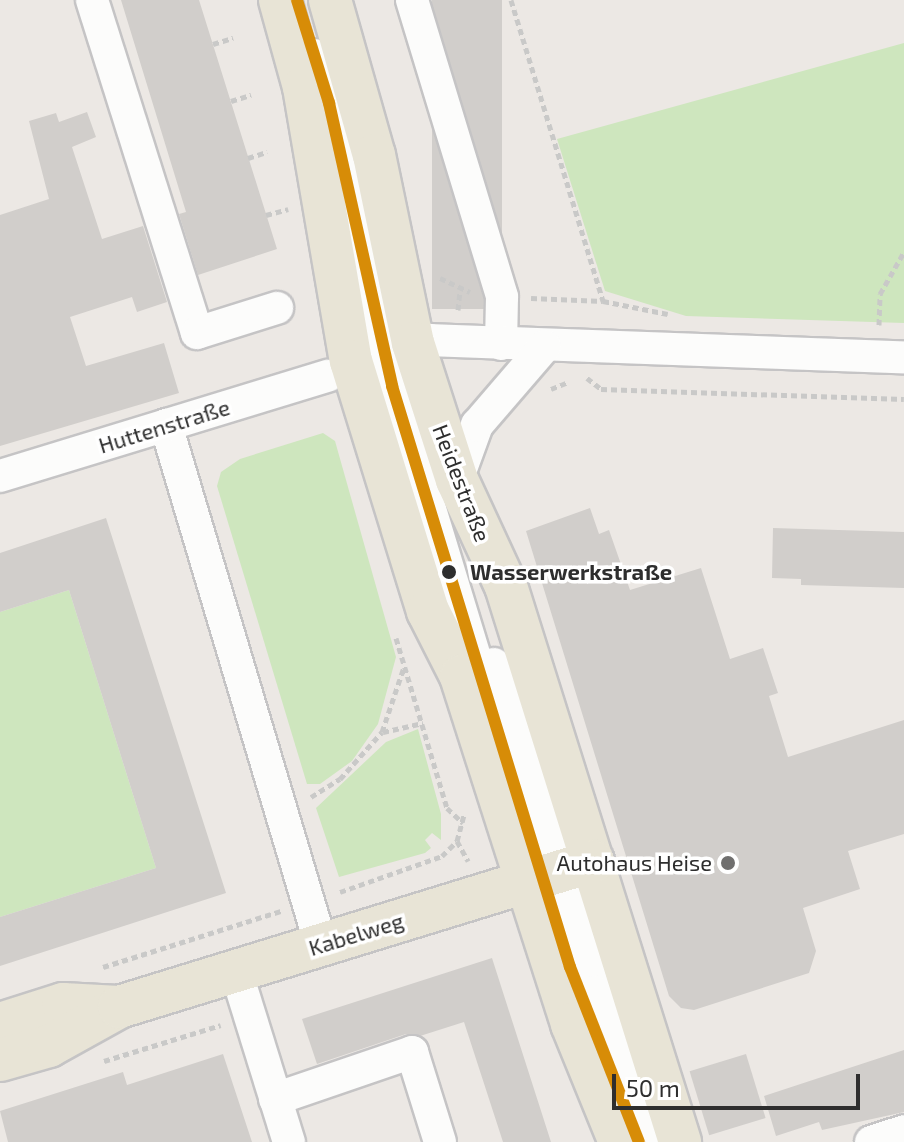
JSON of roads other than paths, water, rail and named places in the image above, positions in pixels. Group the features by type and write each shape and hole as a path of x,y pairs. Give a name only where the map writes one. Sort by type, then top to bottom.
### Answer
{"main road":[{"name":"Heidestraße","path":"280,0 374,356 428,611 555,873 680,1142"},
{"name":"Heidestraße","path":"330,0 374,155 374,356 457,480 506,586 555,873 572,1024 620,1142"},
{"name":"Kabelweg","path":"0,1060 49,1046 119,1007 555,873"},
{"name":"Kabelweg","path":"0,1024 63,1004 119,1007"}],"street":[{"path":"92,0 197,333 277,308"},
{"path":"297,0 329,103 374,356"},
{"path":"313,0 355,147 374,356"},
{"path":"412,0 500,289 501,344"},
{"path":"374,356 501,344 889,342"},
{"path":"457,480 477,425 545,346"},
{"name":"Huttenstraße","path":"0,476 374,356"},
{"path":"166,425 283,809 321,945"},
{"path":"555,873 599,1049 639,1142"},
{"path":"555,873 595,992 655,1142"},
{"path":"236,971 289,1142"},
{"path":"275,1099 412,1052 440,1142"},
{"path":"871,1142 904,1131"}],"place":[{"name":"Wasserwerkstraße","path":"449,572"},
{"name":"Autohaus Heise","path":"728,863"}]}
